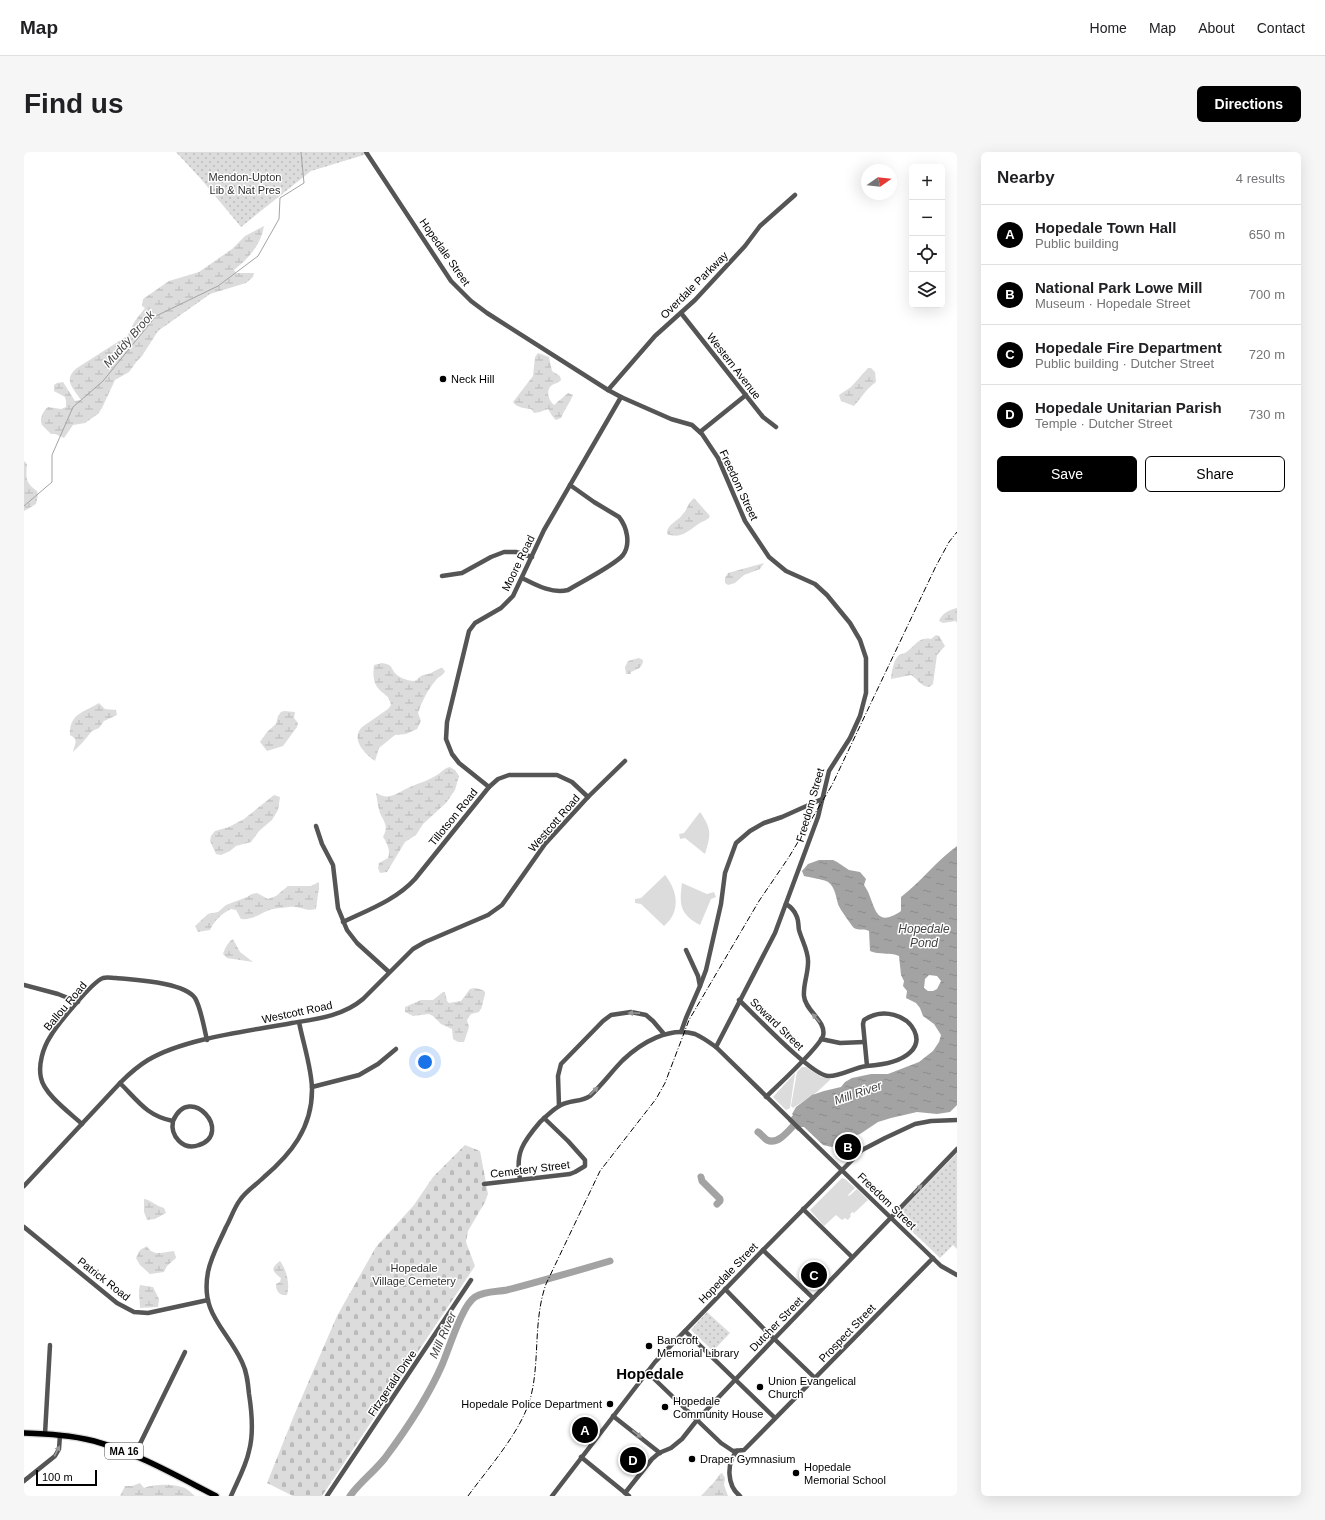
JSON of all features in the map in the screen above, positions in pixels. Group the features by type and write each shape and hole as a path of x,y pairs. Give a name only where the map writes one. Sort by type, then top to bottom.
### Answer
{"main road":[{"name":"MA 16","path":"24,1433 60,1435 93,1441 134,1456 216,1496"}],"street":[{"name":"Hopedale Street","path":"366,152 451,281 460,291 487,313 571,367"},
{"name":"Overdale Parkway","path":"608,390 647,344 681,313 733,259 760,226 795,195"},
{"name":"Western Avenue","path":"681,313 763,417 776,427"},
{"name":"Freedom Street","path":"571,367 621,397 671,420 692,426 700,432 718,458 745,521 769,557 786,571 809,581 820,588 850,623 863,647 867,665 864,704 854,731 829,771 818,817 775,933 716,1047 933,1258 957,1276"},
{"path":"700,432 746,395"},
{"name":"Moore Road","path":"489,787 459,762 452,754 447,744 446,728 458,671 469,631 475,623 505,605 515,592 544,530 621,397"},
{"path":"522,578 545,588 558,591 568,590 624,554 628,540 626,531 619,517 570,485"},
{"path":"442,576 462,573 491,557 504,552 516,552 532,556"},
{"name":"Westcott Road","path":"24,1186 120,1082 135,1069 159,1054 207,1040 328,1016 350,1008 363,999 413,949 425,942 488,915 502,905 542,848 588,797 625,761"},
{"name":"Tillotson Road","path":"343,922 405,890 489,787 503,776 536,774 557,775 572,782 588,797"},
{"path":"681,1032 706,970 721,904 725,873 736,843 750,831 764,823 782,817 822,799"},
{"path":"316,826 319,837 333,865 338,908 343,922 357,944 389,972"},
{"path":"766,1097 802,1061 821,1039 824,1030 807,1007 804,999 808,955 799,929 796,914 786,904"},
{"path":"686,950 698,976 700,986"},
{"name":"Ballou Road","path":"82,1124 51,1094 43,1084 40,1071 43,1053 49,1037 89,989 104,978 116,978 174,986 186,990 194,997 207,1040"},
{"path":"24,985 58,994 78,1002"},
{"name":"Soward Street","path":"739,1000 802,1061 817,1073 830,1077 867,1066"},
{"path":"559,1106 558,1076 561,1064 603,1021 611,1015 631,1012 646,1015 664,1034"},
{"path":"882,1014 897,1016 908,1020 918,1031 920,1040 918,1049 904,1059 886,1065 867,1066 864,1042 864,1020 869,1017 882,1014"},
{"path":"231,1496 249,1453 252,1427 250,1405 244,1366 238,1354 212,1315 208,1300 207,1278 210,1264 235,1208 244,1196 281,1162 293,1148 307,1121 311,1105 312,1087 299,1022"},
{"path":"520,1180 518,1162 520,1151 526,1140 544,1118 559,1106 567,1102 577,1101 588,1097 624,1060 650,1041 664,1034 681,1032 699,1036 716,1047"},
{"path":"821,1039 840,1043 864,1042"},
{"path":"312,1087 359,1075 378,1064 396,1049"},
{"path":"120,1082 148,1112 160,1118 173,1121"},
{"path":"190,1107 199,1108 209,1117 212,1125 210,1134 206,1141 199,1145 191,1147 184,1145 177,1140 173,1133 173,1121 181,1110 190,1107"},
{"name":"Cemetery Street","path":"484,1184 570,1174 580,1170 585,1165 585,1160 579,1152 544,1118"},
{"name":"Hopedale Street","path":"552,1496 647,1372 763,1250 862,1150 884,1138 922,1122 957,1120"},
{"name":"Dutcher Street","path":"627,1495 652,1459 680,1441 697,1420 890,1217 957,1149"},
{"path":"803,1209 852,1257"},
{"name":"Patrick Road","path":"24,1227 111,1299 134,1312 148,1313 208,1300"},
{"path":"763,1250 813,1298"},
{"name":"Prospect Street","path":"737,1451 744,1450 933,1258"},
{"name":"Fitzgerald Drive","path":"327,1496 471,1280"},
{"path":"725,1290 815,1378"},
{"path":"685,1331 775,1418"},
{"path":"45,1434 50,1345"},
{"path":"134,1456 184,1352"},
{"path":"647,1372 726,1447 733,1451 737,1451 731,1462 730,1478 734,1489 740,1496"},
{"path":"613,1416 660,1453"},
{"path":"24,1481 55,1456 59,1449 60,1435"},
{"path":"581,1457 627,1495"}],"green space":[{"name":"Mendon-Upton Lib & Nat Pres","path":"176,152 365,152 367,154 311,171 241,227 201,179"},
{"path":"264,226 260,239 253,251 234,270 236,273 254,273 253,277 246,283 210,294 158,331 142,356 129,372 115,380 98,414 85,423 73,425 64,438 51,434 42,425 42,415 48,407 61,409 66,407 65,397 54,391 54,385 63,382 75,401 81,400 71,384 70,377 73,372 127,336 135,321 145,308 142,306 143,299 169,281 199,272 232,249 245,236"},
{"path":"538,353 549,357 552,371 560,376 561,380 551,386 548,391 549,399 552,403 554,405 568,393 573,395 561,418 556,420 548,409 534,413 531,409 519,407 513,402 533,376 535,357"},
{"path":"868,368 871,368 875,372 876,382 867,390 854,406 841,401 839,395 851,387"},
{"path":"24,461 27,464 28,483 37,491 38,495 36,504 24,511"},
{"path":"694,498 710,516 709,518 683,534 676,536 667,534 668,528 683,514"},
{"path":"764,563 760,569 744,575 735,583 728,585 725,583 725,578 728,573"},
{"path":"957,608 957,623 956,621 943,623 939,621 946,612"},
{"path":"936,635 939,636 945,646 937,655 933,684 928,687 925,686 911,675 891,679 894,663 899,655 908,651 923,639 931,639"},
{"path":"639,658 643,660 641,667 631,672 631,674 626,674 625,667 628,661"},
{"path":"382,663 390,666 400,677 412,681 415,681 422,675 430,674 440,668 445,671 433,684 423,700 418,713 421,721 417,729 406,734 395,735 379,748 375,761 360,746 358,736 362,727 388,709 391,705 387,697 377,687 374,679 374,665"},
{"path":"99,703 105,709 116,710 117,715 104,721 99,728 92,731 73,752 76,742 75,738 70,735 72,722 79,714"},
{"path":"281,712 295,712 294,718 298,723 297,727 283,746 267,751 260,742 267,732 276,724 278,716"},
{"path":"450,767 455,770 459,776 455,790 446,803 423,824 416,835 405,842 387,872 380,873 378,868 379,863 388,858 389,850 383,837 386,827 379,811 376,793 385,796 393,795 430,779"},
{"path":"274,795 280,797 278,810 272,820 259,831 251,842 236,846 230,851 221,855 216,854 210,841 211,836 215,831 229,827 244,819"},
{"path":"700,812 707,823 709,832 705,854 685,838 680,839 679,834 684,833"},
{"path":"665,875 673,888 676,901 673,914 664,926 641,904 635,903 635,899 641,898"},
{"path":"319,882 316,909 309,910 296,907 278,908 269,910 251,918 241,919 236,910 231,909 224,913 214,923 210,930 198,932 195,926 208,914 218,912 226,905 252,894 257,893 268,899 276,896 288,886 311,886"},
{"path":"682,883 707,894 714,892 716,897 711,899 700,925 688,917 682,908"},
{"path":"233,939 240,952 253,962 227,958 223,954 227,945"},
{"path":"475,988 484,991 485,994 480,1011 471,1014 467,1020 469,1027 464,1042 458,1042 453,1039 452,1029 441,1024 433,1016 429,1014 413,1016 405,1012 405,1007 421,1000 433,1000 443,992 445,992 449,1003 461,1001 470,989"},
{"path":"802,1067 806,1067 821,1077 831,1079 817,1092 793,1108 791,1106 797,1072"},
{"path":"795,1073 790,1108 786,1110 773,1097"},
{"name":"Hopedale Village Cemetery","path":"465,1145 480,1151 488,1194 468,1231 466,1242 475,1266 322,1496 293,1496 267,1483 295,1413 337,1316 376,1247 414,1205 433,1177"},
{"path":"957,1153 957,1249 953,1245 940,1258 896,1216"},
{"path":"842,1178 855,1188 848,1195 849,1196 857,1189 868,1200 854,1213 852,1212 848,1220 845,1218 842,1220 836,1215 824,1226 810,1210"},
{"path":"144,1199 164,1208 166,1213 155,1219 147,1220 144,1212"},
{"path":"147,1246 152,1252 155,1253 174,1251 176,1258 167,1266 164,1272 150,1274 140,1265 136,1258 140,1250"},
{"path":"280,1261 287,1278 287,1295 280,1294 278,1292 276,1284 280,1282 281,1278 273,1270"},
{"path":"140,1285 153,1287 159,1299 158,1307 140,1308"},
{"path":"707,1312 730,1333 713,1351 691,1330"},
{"path":"722,1473 725,1478 724,1485 728,1496 701,1496 720,1474"},
{"path":"140,1483 144,1488 160,1485 178,1486 188,1490 195,1496 120,1496 125,1486 132,1486"}],"water":[{"name":"Hopedale Pond","path":"957,846 957,1105 950,1112 937,1114 917,1112 891,1118 878,1122 860,1134 842,1140 832,1147 823,1145 804,1127 801,1127 798,1131 788,1121 793,1115 792,1114 796,1107 812,1095 841,1087 845,1082 852,1078 871,1074 888,1074 919,1062 933,1051 939,1042 941,1035 934,1024 923,1016 916,1003 906,998 907,991 903,986 904,981 901,975 899,956 870,951 869,931 856,929 853,927 839,906 835,892 830,884 824,880 804,876 802,871 808,864 819,860 833,860 849,870 860,872 866,879 864,885 876,912 885,918 901,911 901,897","holes":["929,975 937,976 941,981 937,989 928,991 924,988 925,979"]}],"waterway":[{"name":"Muddy Brook","path":"24,506 52,482 52,455 73,407 103,381 156,316 218,286 258,256 279,219 280,198 304,183 301,152"},
{"name":"Mill River","path":"758,1132 767,1140 776,1140 784,1135 798,1121"},
{"name":"Mill River","path":"701,1177 702,1181 720,1199 717,1204"},
{"name":"Mill River","path":"350,1496 385,1458 416,1413 442,1365 465,1309 475,1297 487,1293 520,1287 610,1261"}],"railway":[{"path":"468,1496 513,1435 527,1409 534,1382 539,1312 546,1284 600,1171 656,1099 665,1083 689,1020 759,901 789,857 832,785 936,566 949,542 957,532"}],"place":[{"name":"Neck Hill","path":"443,379"},
{"name":"National Park Lowe Mill","path":"848,1147"},
{"name":"Hopedale Fire Department","path":"814,1275"},
{"name":"Bancroft Memorial Library","path":"649,1346"},
{"name":"Union Evangelical Church","path":"760,1387"},
{"name":"Hopedale Police Department","path":"610,1404"},
{"name":"Hopedale Community House","path":"665,1407"},
{"name":"Hopedale Town Hall","path":"585,1430"},
{"name":"Draper Gymnasium","path":"692,1459"},
{"name":"Hopedale Unitarian Parish","path":"633,1460"},
{"name":"Hopedale Memorial School","path":"796,1473"}],"district":[{"name":"Hopedale","path":"650,1374"}]}
